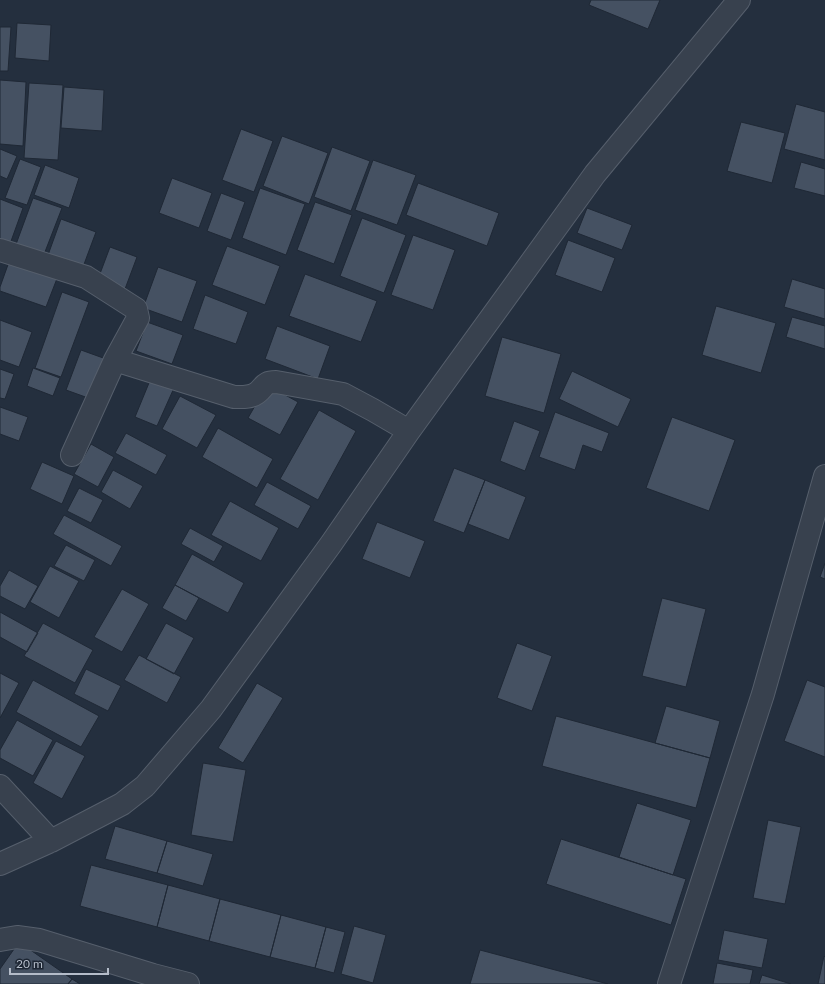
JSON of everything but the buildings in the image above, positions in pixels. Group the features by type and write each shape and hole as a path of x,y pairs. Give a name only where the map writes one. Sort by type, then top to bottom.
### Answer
{"street":[{"path":"0,864 52,841 122,804 145,786 211,709 331,544 409,431 595,174 739,0"},
{"path":"0,250 86,278 136,309 138,318 115,360 72,454"},
{"path":"115,360 234,397 248,397 257,393 264,384 270,382 343,394 409,431"},
{"path":"669,984 763,694 825,476"},
{"path":"0,786 52,841"},
{"path":"0,940 17,937 39,940 150,980 188,984"}]}
